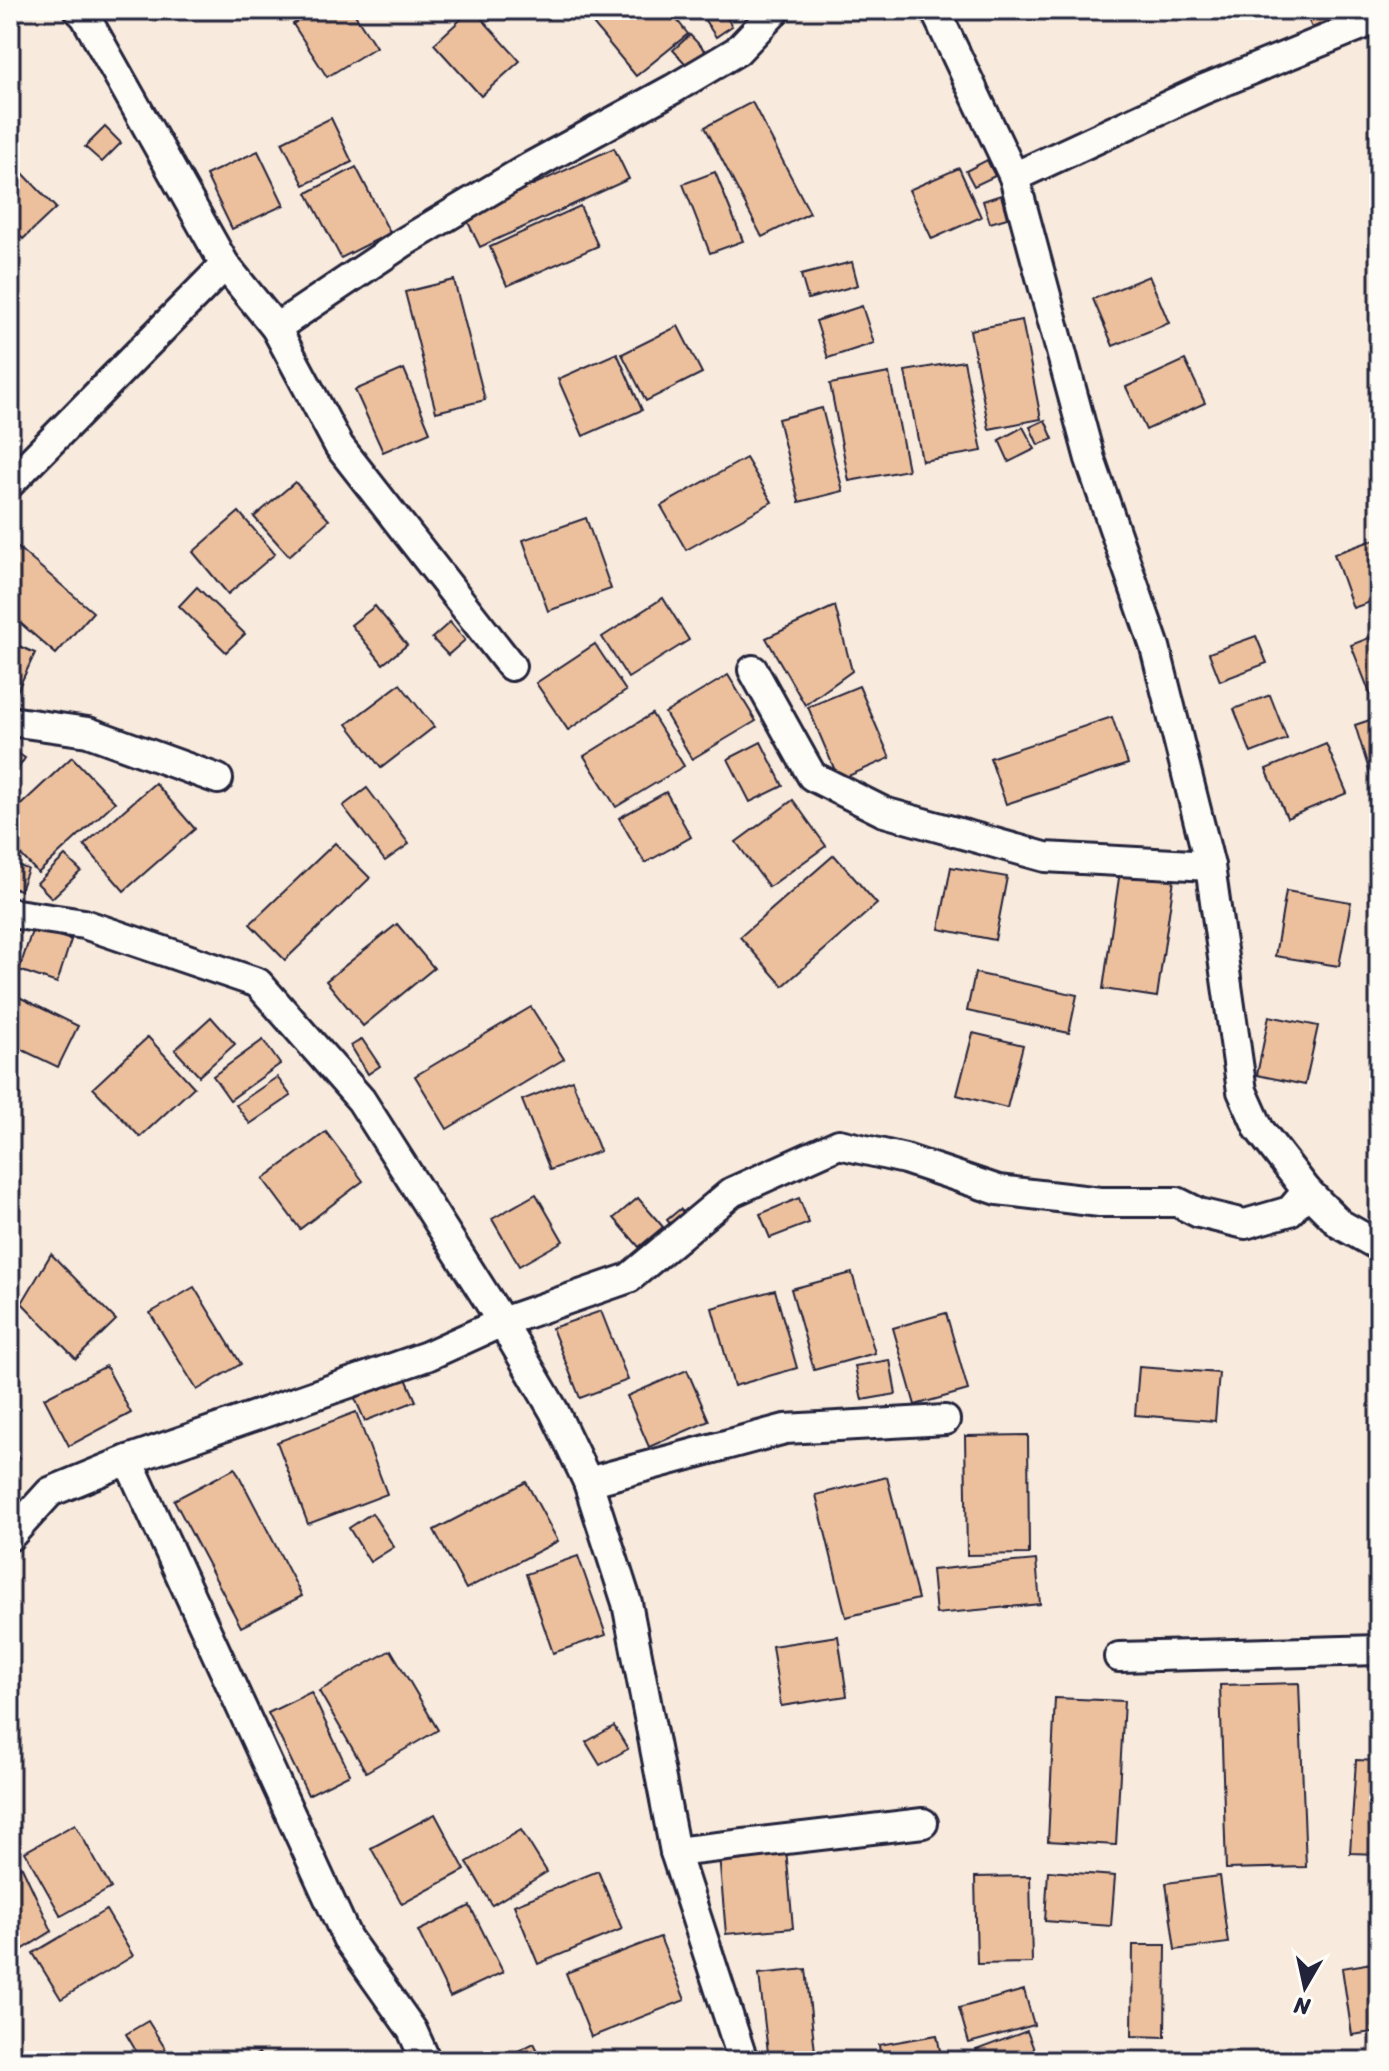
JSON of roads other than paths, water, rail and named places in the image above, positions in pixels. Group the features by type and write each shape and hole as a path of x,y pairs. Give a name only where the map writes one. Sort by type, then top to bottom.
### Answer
{"street":[{"path":"276,328 416,235 737,51 776,10"},
{"path":"935,10 1014,177 1090,459 1155,647 1210,866 1242,1091 1259,1129 1307,1191 1340,1224 1379,1246"},
{"path":"85,12 225,265 276,328 339,446 511,666"},
{"path":"1014,177 1202,90 1379,18"},
{"path":"10,483 225,265"},
{"path":"753,670 812,776 884,812 1045,857 1210,866"},
{"path":"10,721 88,732 218,779"},
{"path":"10,913 84,924 258,983 361,1100 502,1322 554,1411 588,1482 627,1603 675,1852 743,2061"},
{"path":"10,1536 50,1492 128,1460 427,1356 502,1322 629,1278 732,1192 839,1144 905,1159 998,1190 1100,1202 1177,1202 1199,1213 1245,1224 1290,1211 1307,1191"},
{"path":"588,1482 785,1429 945,1420"},
{"path":"128,1460 347,1938 412,2030 426,2061"},
{"path":"1119,1657 1379,1650"},
{"path":"675,1852 923,1823"}]}
